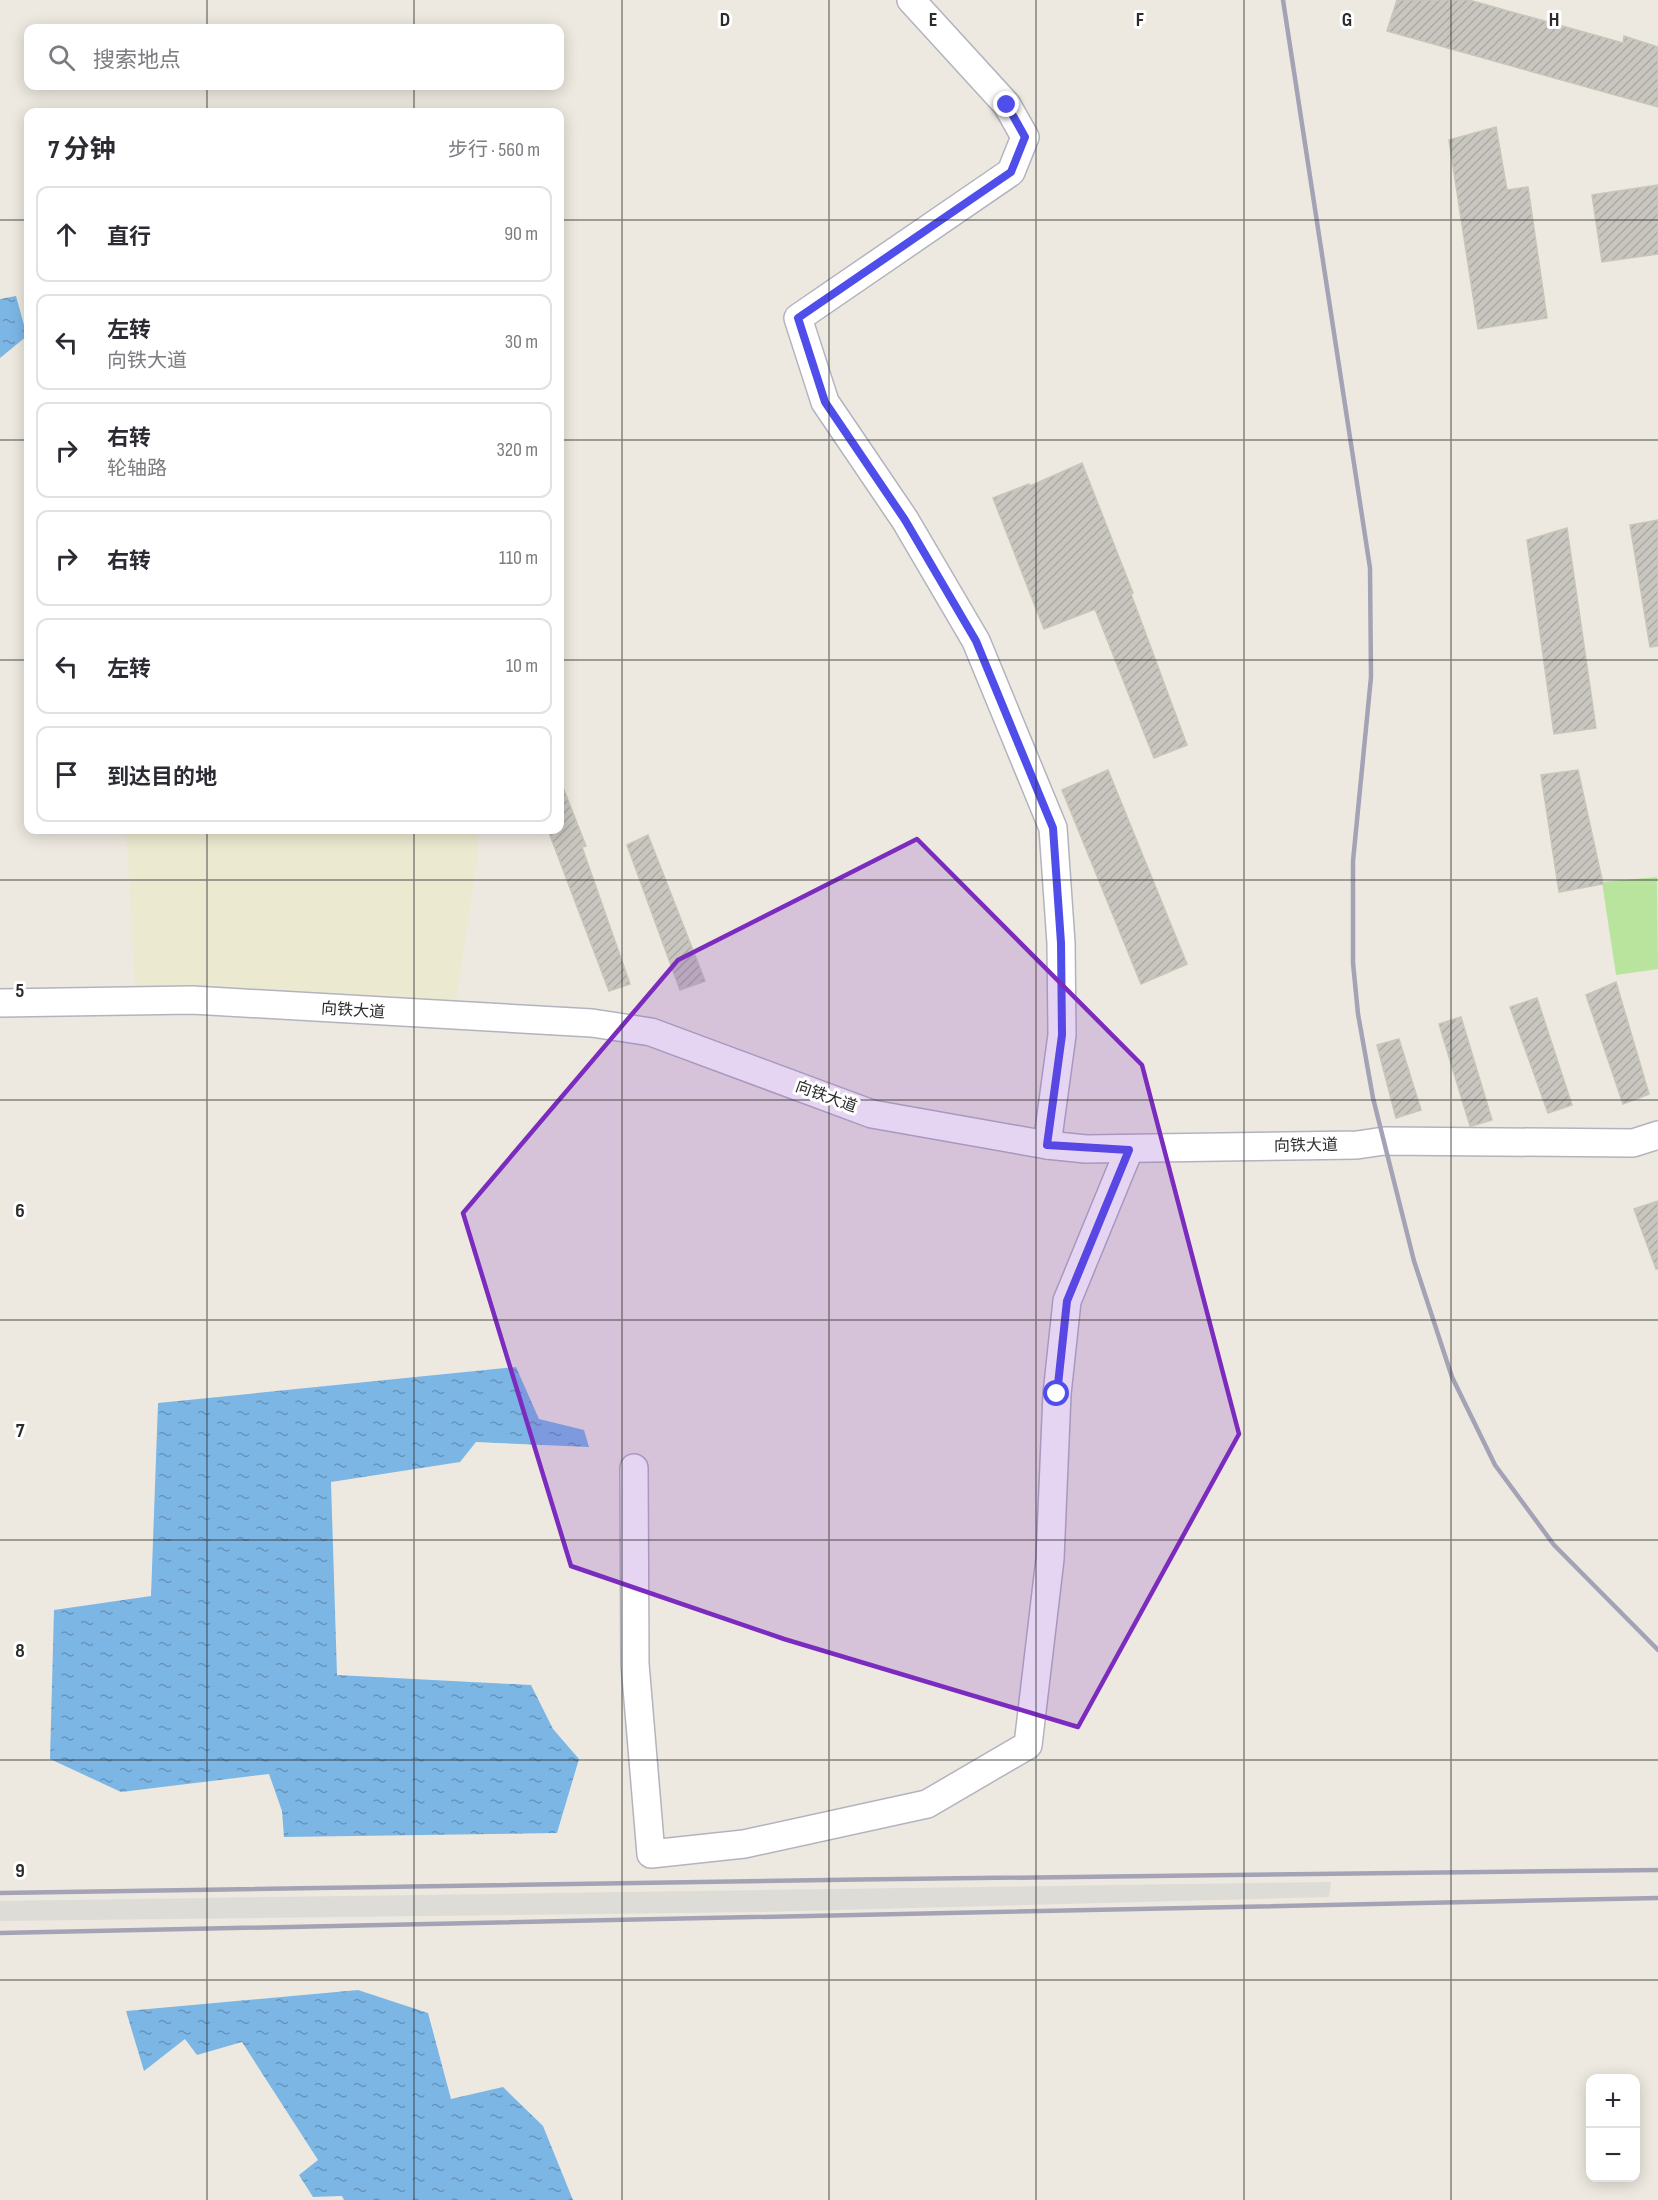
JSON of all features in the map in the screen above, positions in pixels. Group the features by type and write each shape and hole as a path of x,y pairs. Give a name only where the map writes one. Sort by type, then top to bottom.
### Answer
{"street":[{"path":"911,0 1007,105 1025,137 1011,172 798,318 825,402 905,520 976,641 1053,828 1061,943 1062,1035 1047,1145"},
{"name":"向铁大道","path":"0,1003 192,1000 592,1023 651,1032 872,1114 1047,1145 1129,1150 1357,1145 1384,1141 1633,1143 1658,1135"},
{"path":"634,1468 636,1664 651,1854 744,1844 927,1804 1028,1745 1050,1559 1057,1394 1067,1301 1129,1150"}],"highlighted area":[{"path":"917,839 1142,1065 1239,1434 1078,1727 784,1639 571,1566 463,1213 678,960"}],"shaded area":[{"path":"126,834 476,834 479,847 455,1009 135,987"},
{"path":"1331,1882 1329,1897 760,1912 0,1921 0,1901"}],"green space":[{"path":"1657,877 1658,969 1616,975 1602,882"}],"water":[{"path":"16,296 24,325 24,338 0,358 0,299"},
{"path":"516,1367 539,1419 584,1430 589,1447 476,1442 460,1462 331,1482 337,1675 531,1685 553,1729 579,1759 557,1833 284,1837 282,1811 269,1774 121,1792 50,1759 54,1610 151,1596 158,1403"},
{"path":"358,1990 428,2013 451,2099 503,2087 543,2126 573,2200 344,2200 342,2196 313,2197 299,2175 318,2160 242,2042 197,2055 185,2039 144,2071 126,2011"}],"building":[{"path":"1397,0 1469,0 1623,43 1624,36 1658,47 1658,107 1387,31"},
{"path":"1496,127 1507,190 1528,187 1547,318 1478,329 1449,140"},
{"path":"1658,185 1658,254 1602,262 1592,195"},
{"path":"1082,463 1133,593 1131,594 1187,745 1154,758 1095,609 1044,629 993,498 1029,484 1030,486"},
{"path":"1658,520 1658,646 1650,647 1630,525"},
{"path":"1567,528 1596,728 1554,734 1527,540"},
{"path":"1108,770 1187,964 1141,984 1062,790"},
{"path":"1578,770 1603,884 1559,892 1541,775"},
{"path":"564,790 586,846 582,847 630,984 609,991 550,834 564,834"},
{"path":"648,835 705,981 680,990 627,845"},
{"path":"1616,982 1649,1094 1623,1104 1586,995"},
{"path":"1537,998 1572,1105 1548,1113 1510,1007"},
{"path":"1461,1017 1492,1120 1472,1126 1470,1126 1439,1024"},
{"path":"1399,1039 1421,1110 1396,1118 1377,1045"},
{"path":"1658,1201 1658,1269 1656,1269 1634,1209"}],"railway":[{"path":"1283,0 1370,568 1371,677 1353,861 1353,963 1358,1014 1373,1098 1414,1261 1452,1377 1495,1465 1554,1545 1658,1650"},
{"path":"0,1893 1658,1870"},
{"path":"0,1933 1658,1898"}],"route":[{"path":"1007,105 1025,137 1011,172 798,318 825,402 905,520 976,641 1053,828 1061,943 1062,1035 1047,1145 1129,1150 1067,1301 1057,1394"}]}
